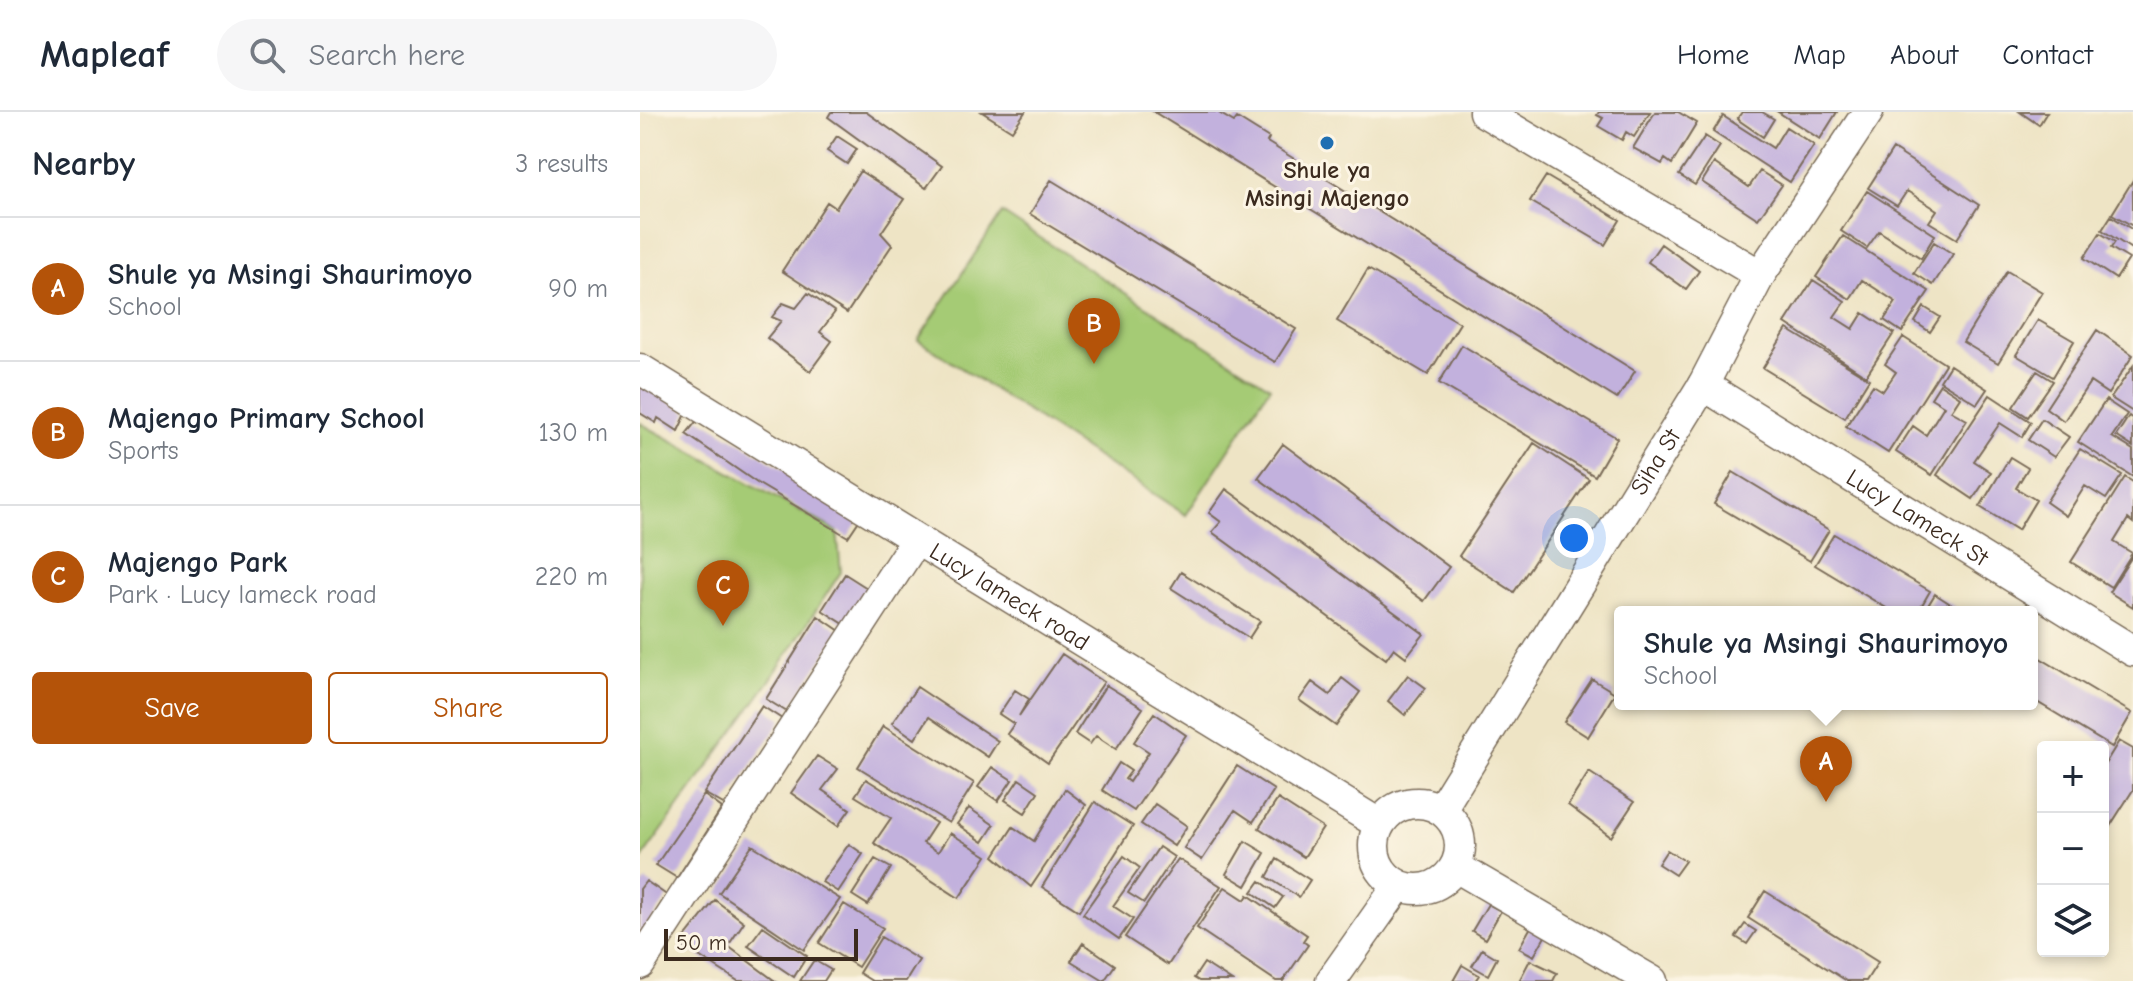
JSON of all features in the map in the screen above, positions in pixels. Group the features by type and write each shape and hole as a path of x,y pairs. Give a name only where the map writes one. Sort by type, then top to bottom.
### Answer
{"street":[{"path":"1484,112 1760,275"},
{"name":"Siha St","path":"1441,809 1703,385 1760,275 1868,112"},
{"name":"Lucy lameck road","path":"640,369 1379,824"},
{"name":"Lucy Lameck St","path":"1703,385 2133,651"},
{"path":"640,964 916,540"},
{"path":"1418,802 1441,809 1456,825 1461,846 1456,867 1439,884 1415,890 1398,886 1377,866 1373,845 1379,824 1396,808 1418,802"},
{"path":"1456,867 1652,981"},
{"path":"1331,981 1398,886"}],"green space":[{"path":"1002,213 1270,387 1186,515 918,340"},
{"path":"640,423 837,531 841,572 771,679 640,861"}],"building":[{"path":"831,112 866,112 942,166 926,188 828,117"},
{"path":"982,112 1025,112 1012,131"},
{"path":"1154,112 1217,112 1234,122 1237,118 1269,138 1267,142 1635,371 1617,399"},
{"path":"1599,112 1650,112 1634,137 1626,132 1622,140 1598,126 1603,118 1597,115"},
{"path":"1655,112 1678,112 1697,123 1672,164 1665,159 1662,164 1633,148"},
{"path":"1742,112 1762,112 1774,119 1763,137 1737,119"},
{"path":"1778,112 1837,112 1820,139"},
{"path":"2020,112 2047,112 2039,125"},
{"path":"1723,116 1773,148 1786,127 1814,145 1790,182 1713,132"},
{"path":"837,136 857,149 847,164 827,151"},
{"path":"1705,136 1720,146 1695,185 1679,175"},
{"path":"1893,149 1979,205 1957,239 1929,222 1937,210 1907,191 1897,206 1868,188"},
{"path":"1714,163 1749,187 1760,171 1782,185 1758,219 1702,182"},
{"path":"860,171 904,199 881,233 892,245 847,313 782,271 827,202 836,208"},
{"path":"1546,176 1620,220 1605,245 1530,201"},
{"path":"1051,180 1296,329 1275,362 1030,214"},
{"path":"2133,180 2133,226 2112,214"},
{"path":"1867,191 1935,235 1921,258 1879,231 1867,248 1841,231"},
{"path":"2111,216 2133,230 2133,250 2102,230"},
{"path":"2100,233 2115,242 2111,248 2129,259 2116,279 2084,258"},
{"path":"1843,236 1929,291 1902,332 1884,320 1896,302 1862,280 1850,299 1816,277"},
{"path":"1934,242 1953,254 1933,285 1914,273"},
{"path":"1661,244 1699,271 1686,289 1648,262"},
{"path":"1368,269 1460,323 1428,375 1337,321"},
{"path":"2007,271 2042,292 1998,363 1963,342"},
{"path":"1813,280 1845,301 1834,317 1853,329 1863,313 1894,333 1866,376 1785,323"},
{"path":"808,293 835,312 820,332 832,341 810,371 767,338 781,321 772,317 783,303 796,308"},
{"path":"1924,307 1940,317 1930,332 1915,322"},
{"path":"2038,320 2074,341 2053,377 2016,355"},
{"path":"1787,329 1869,379 1845,418 1763,368"},
{"path":"2097,330 2133,355 2108,394 2090,382 2064,421 2046,408"},
{"path":"1903,337 1945,364 1888,453 1846,426 1873,385 1883,391 1896,372 1885,364"},
{"path":"1462,345 1617,438 1595,476 1439,383"},
{"path":"1950,365 1987,389 1977,404 1940,381"},
{"path":"2133,366 2133,412 2111,398"},
{"path":"2037,371 2053,381 2028,417 2013,407"},
{"path":"640,383 687,412 678,431 658,418 656,423 640,413"},
{"path":"1940,384 1960,397 1951,411 1967,420 1932,475 1896,452 1913,426 1926,435 1944,406 1931,398"},
{"path":"1990,395 2031,422 2022,437 2000,423 1974,461 1991,472 1973,499 1937,475"},
{"path":"2106,400 2127,414 2112,437 2133,450 2133,477 2078,442"},
{"path":"2129,416 2133,419 2133,447 2116,436"},
{"path":"699,418 862,516 848,537 757,483 686,434"},
{"path":"2042,419 2069,437 2054,457 2028,440"},
{"path":"1534,443 1589,479 1514,592 1459,556"},
{"path":"1283,444 1449,567 1424,601 1258,478"},
{"path":"2080,449 2122,475 2106,499 2085,486 2066,516 2046,502"},
{"path":"2010,457 2028,468 2016,488 2036,500 2018,530 1980,507"},
{"path":"1733,472 1829,530 1810,561 1714,504"},
{"path":"2125,477 2133,482 2133,523 2128,519 2114,542 2132,553 2111,587 2071,562"},
{"path":"1226,489 1424,634 1406,657 1394,648 1386,659 1212,532 1221,522 1209,513"},
{"path":"1834,534 1930,591 1921,606 1883,606 1815,565"},
{"path":"2133,555 2133,607 2109,592"},
{"path":"1181,572 1260,621 1249,638 1171,588"},
{"path":"845,574 867,588 844,624 822,610"},
{"path":"1935,594 1954,606 1928,606"},
{"path":"818,616 840,631 787,712 766,699"},
{"path":"1062,654 1104,682 1048,763 1007,734 1014,724 999,714 1015,690 1029,699 1019,716"},
{"path":"2038,657 2132,713 2112,747 2109,741 2102,741 2038,703"},
{"path":"1408,675 1426,688 1405,715 1388,701"},
{"path":"1342,678 1360,692 1336,726 1299,700 1312,682 1330,695"},
{"path":"1592,679 1614,692 1588,737 1564,722"},
{"path":"1106,685 1143,708 1116,749 1096,736 1090,744 1075,734"},
{"path":"917,687 998,741 988,757 929,717 915,739 892,723"},
{"path":"762,706 782,719 725,805 704,793"},
{"path":"1154,713 1186,735 1134,811 1102,790 1119,763 1131,771 1125,779 1129,782 1149,752 1134,742"},
{"path":"883,726 974,783 949,823 858,767"},
{"path":"2119,741 2133,749 2133,790 2109,828 2109,813 2109,757"},
{"path":"817,756 838,769 822,790 850,809 838,826 791,793"},
{"path":"1237,766 1274,790 1253,822 1235,810 1202,860 1184,848"},
{"path":"992,767 1012,780 998,801 978,787"},
{"path":"1589,772 1634,802 1611,837 1568,805"},
{"path":"866,779 936,823 923,843 938,852 950,833 987,856 959,898 874,843 891,818 855,796"},
{"path":"1019,779 1038,792 1025,813 1005,800"},
{"path":"1065,789 1086,805 1031,887 994,856 1013,827 1034,841"},
{"path":"704,795 722,808 677,878 656,865"},
{"path":"1278,799 1323,828 1304,857 1259,828"},
{"path":"1095,802 1133,826 1079,911 1042,887"},
{"path":"1155,804 1187,826 1174,846 1141,824"},
{"path":"969,808 994,825 983,842 957,824"},
{"path":"1245,841 1265,853 1246,886 1226,874"},
{"path":"849,844 863,854 838,892 822,882"},
{"path":"752,845 840,899 804,950 719,893"},
{"path":"1159,847 1174,857 1144,903 1128,893"},
{"path":"1667,850 1685,861 1675,875 1658,864"},
{"path":"1124,856 1140,868 1113,906 1133,919 1119,939 1083,914"},
{"path":"875,859 891,868 868,905 852,895"},
{"path":"1178,859 1221,886 1168,965 1125,937"},
{"path":"1277,859 1310,880 1299,897 1267,877"},
{"path":"646,881 668,896 640,937 640,889"},
{"path":"1260,881 1283,897 1275,908 1252,892"},
{"path":"1225,887 1245,900 1248,895 1307,935 1303,941 1308,945 1283,981 1276,981 1197,928"},
{"path":"1765,891 1878,962 1866,981 1847,981 1748,918"},
{"path":"715,900 744,922 728,946 775,981 738,981 680,944"},
{"path":"844,904 883,928 858,967 819,943"},
{"path":"1488,904 1501,911 1485,939 1472,931"},
{"path":"1745,924 1756,931 1747,944 1736,937"},
{"path":"1532,925 1547,933 1534,956 1519,948"},
{"path":"763,926 807,956 794,977 748,946"},
{"path":"881,937 919,960 906,981 872,981 859,973"},
{"path":"1083,943 1115,965 1104,981 1071,961"},
{"path":"1482,949 1497,958 1488,975 1472,966"},
{"path":"814,960 831,970 824,981 800,981"},
{"path":"1530,960 1557,973 1553,981 1519,981"},
{"path":"1204,963 1232,981 1199,981 1194,978"},
{"path":"1462,965 1479,975 1475,981 1453,981"}],"place":[{"name":"Shule ya Msingi Majengo","path":"1327,143"},
{"name":"Majengo Primary School","path":"1094,364"},
{"name":"Majengo Park","path":"723,626"},
{"name":"Shule ya Msingi Shaurimoyo","path":"1826,802"}]}
